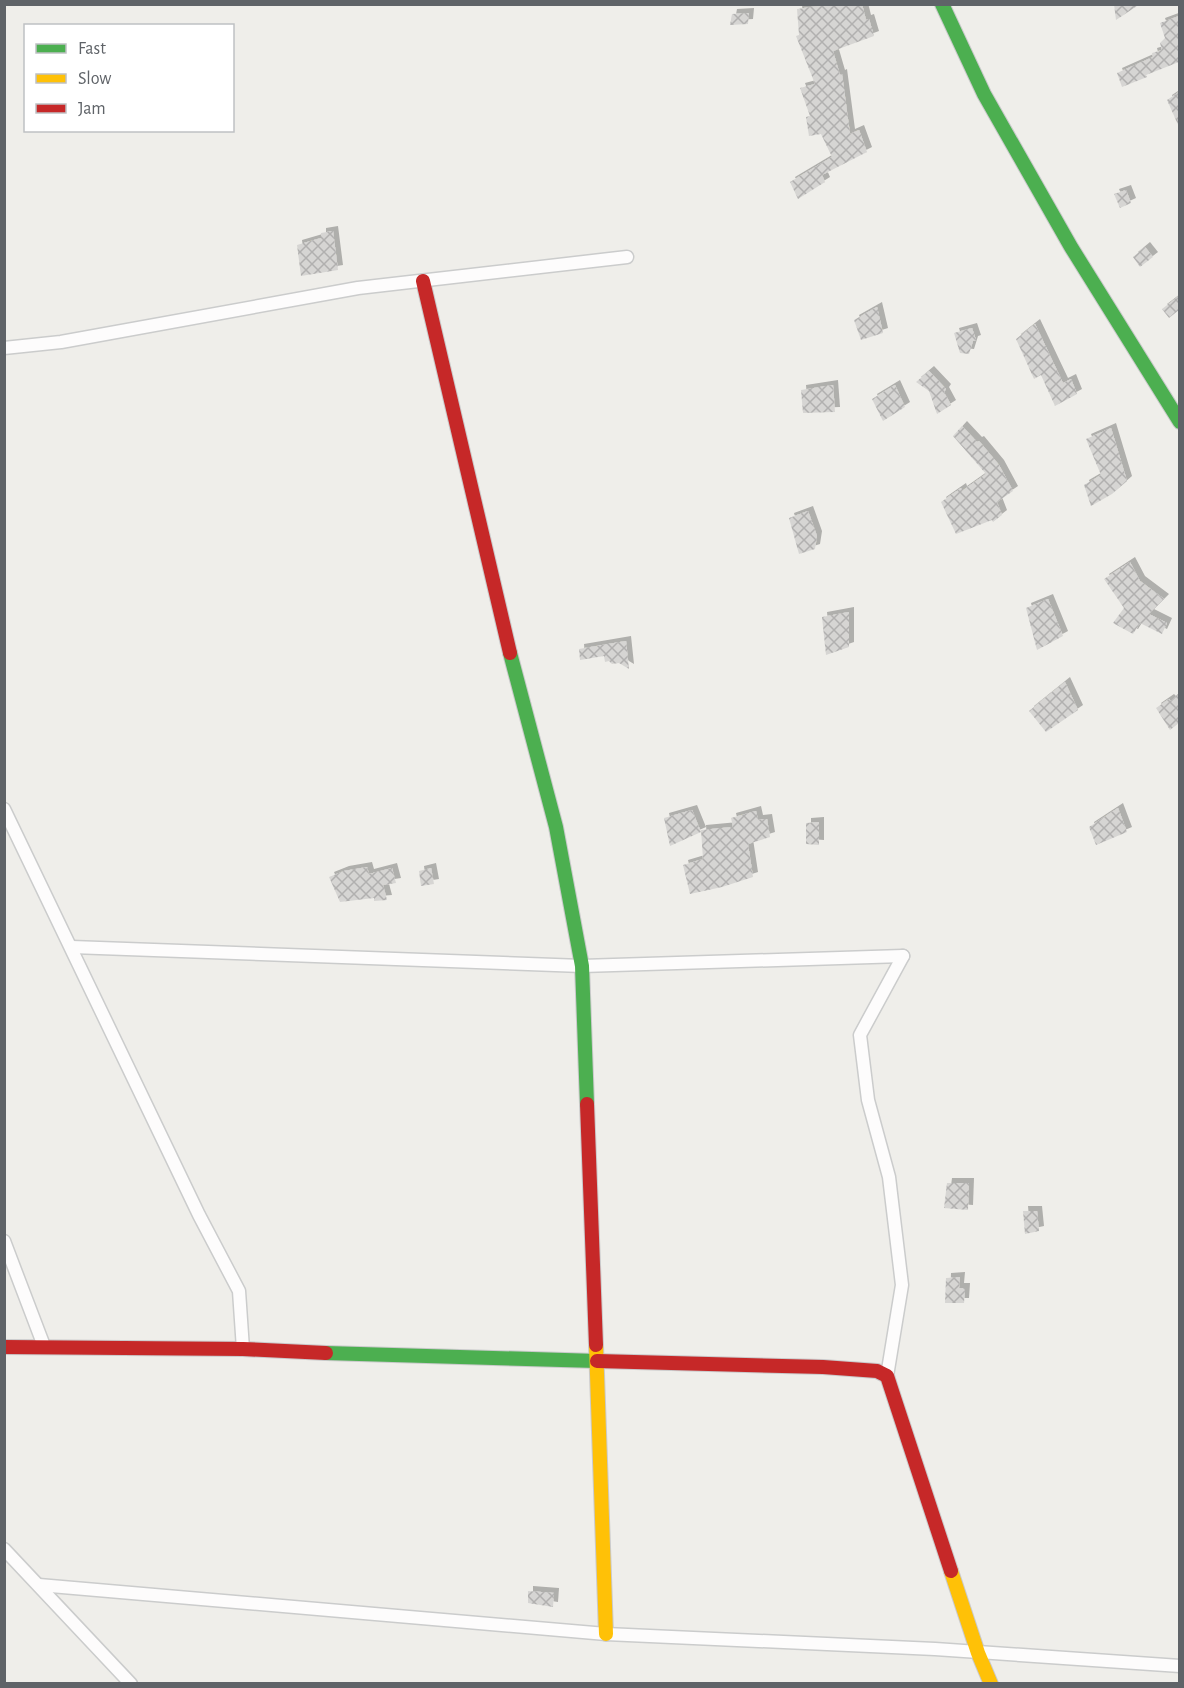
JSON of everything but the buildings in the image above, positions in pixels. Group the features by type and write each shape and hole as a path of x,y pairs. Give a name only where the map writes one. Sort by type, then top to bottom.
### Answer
{"street":[{"path":"942,4 984,94 1071,247 1179,422"},
{"path":"4,348 61,342 358,288 627,257"},
{"path":"423,281 520,694 556,827 582,966 606,1634"},
{"path":"4,809 199,1215 239,1291 243,1349"},
{"path":"72,947 582,966 903,956 860,1035 868,1100 890,1177 902,1285 887,1376 978,1653 991,1683"},
{"path":"4,1241 44,1346"},
{"path":"4,1347 243,1349 823,1367 877,1371 887,1376"},
{"path":"4,1549 131,1683"},
{"path":"39,1586 606,1634 888,1647 1179,1666"}],"traffic: fast":[{"path":"942,4 984,94 1071,247 1180,422"},
{"path":"510,653 556,827 582,966 587,1104"},
{"path":"326,1353 597,1361"}],"traffic: slow":[{"path":"596,1345 606,1634"},
{"path":"951,1571 978,1653 991,1684"}],"traffic: jam":[{"path":"423,281 510,653"},
{"path":"587,1104 596,1345"},
{"path":"4,1347 243,1349 326,1353"},
{"path":"597,1361 823,1367 877,1371 887,1376 951,1571"}]}
